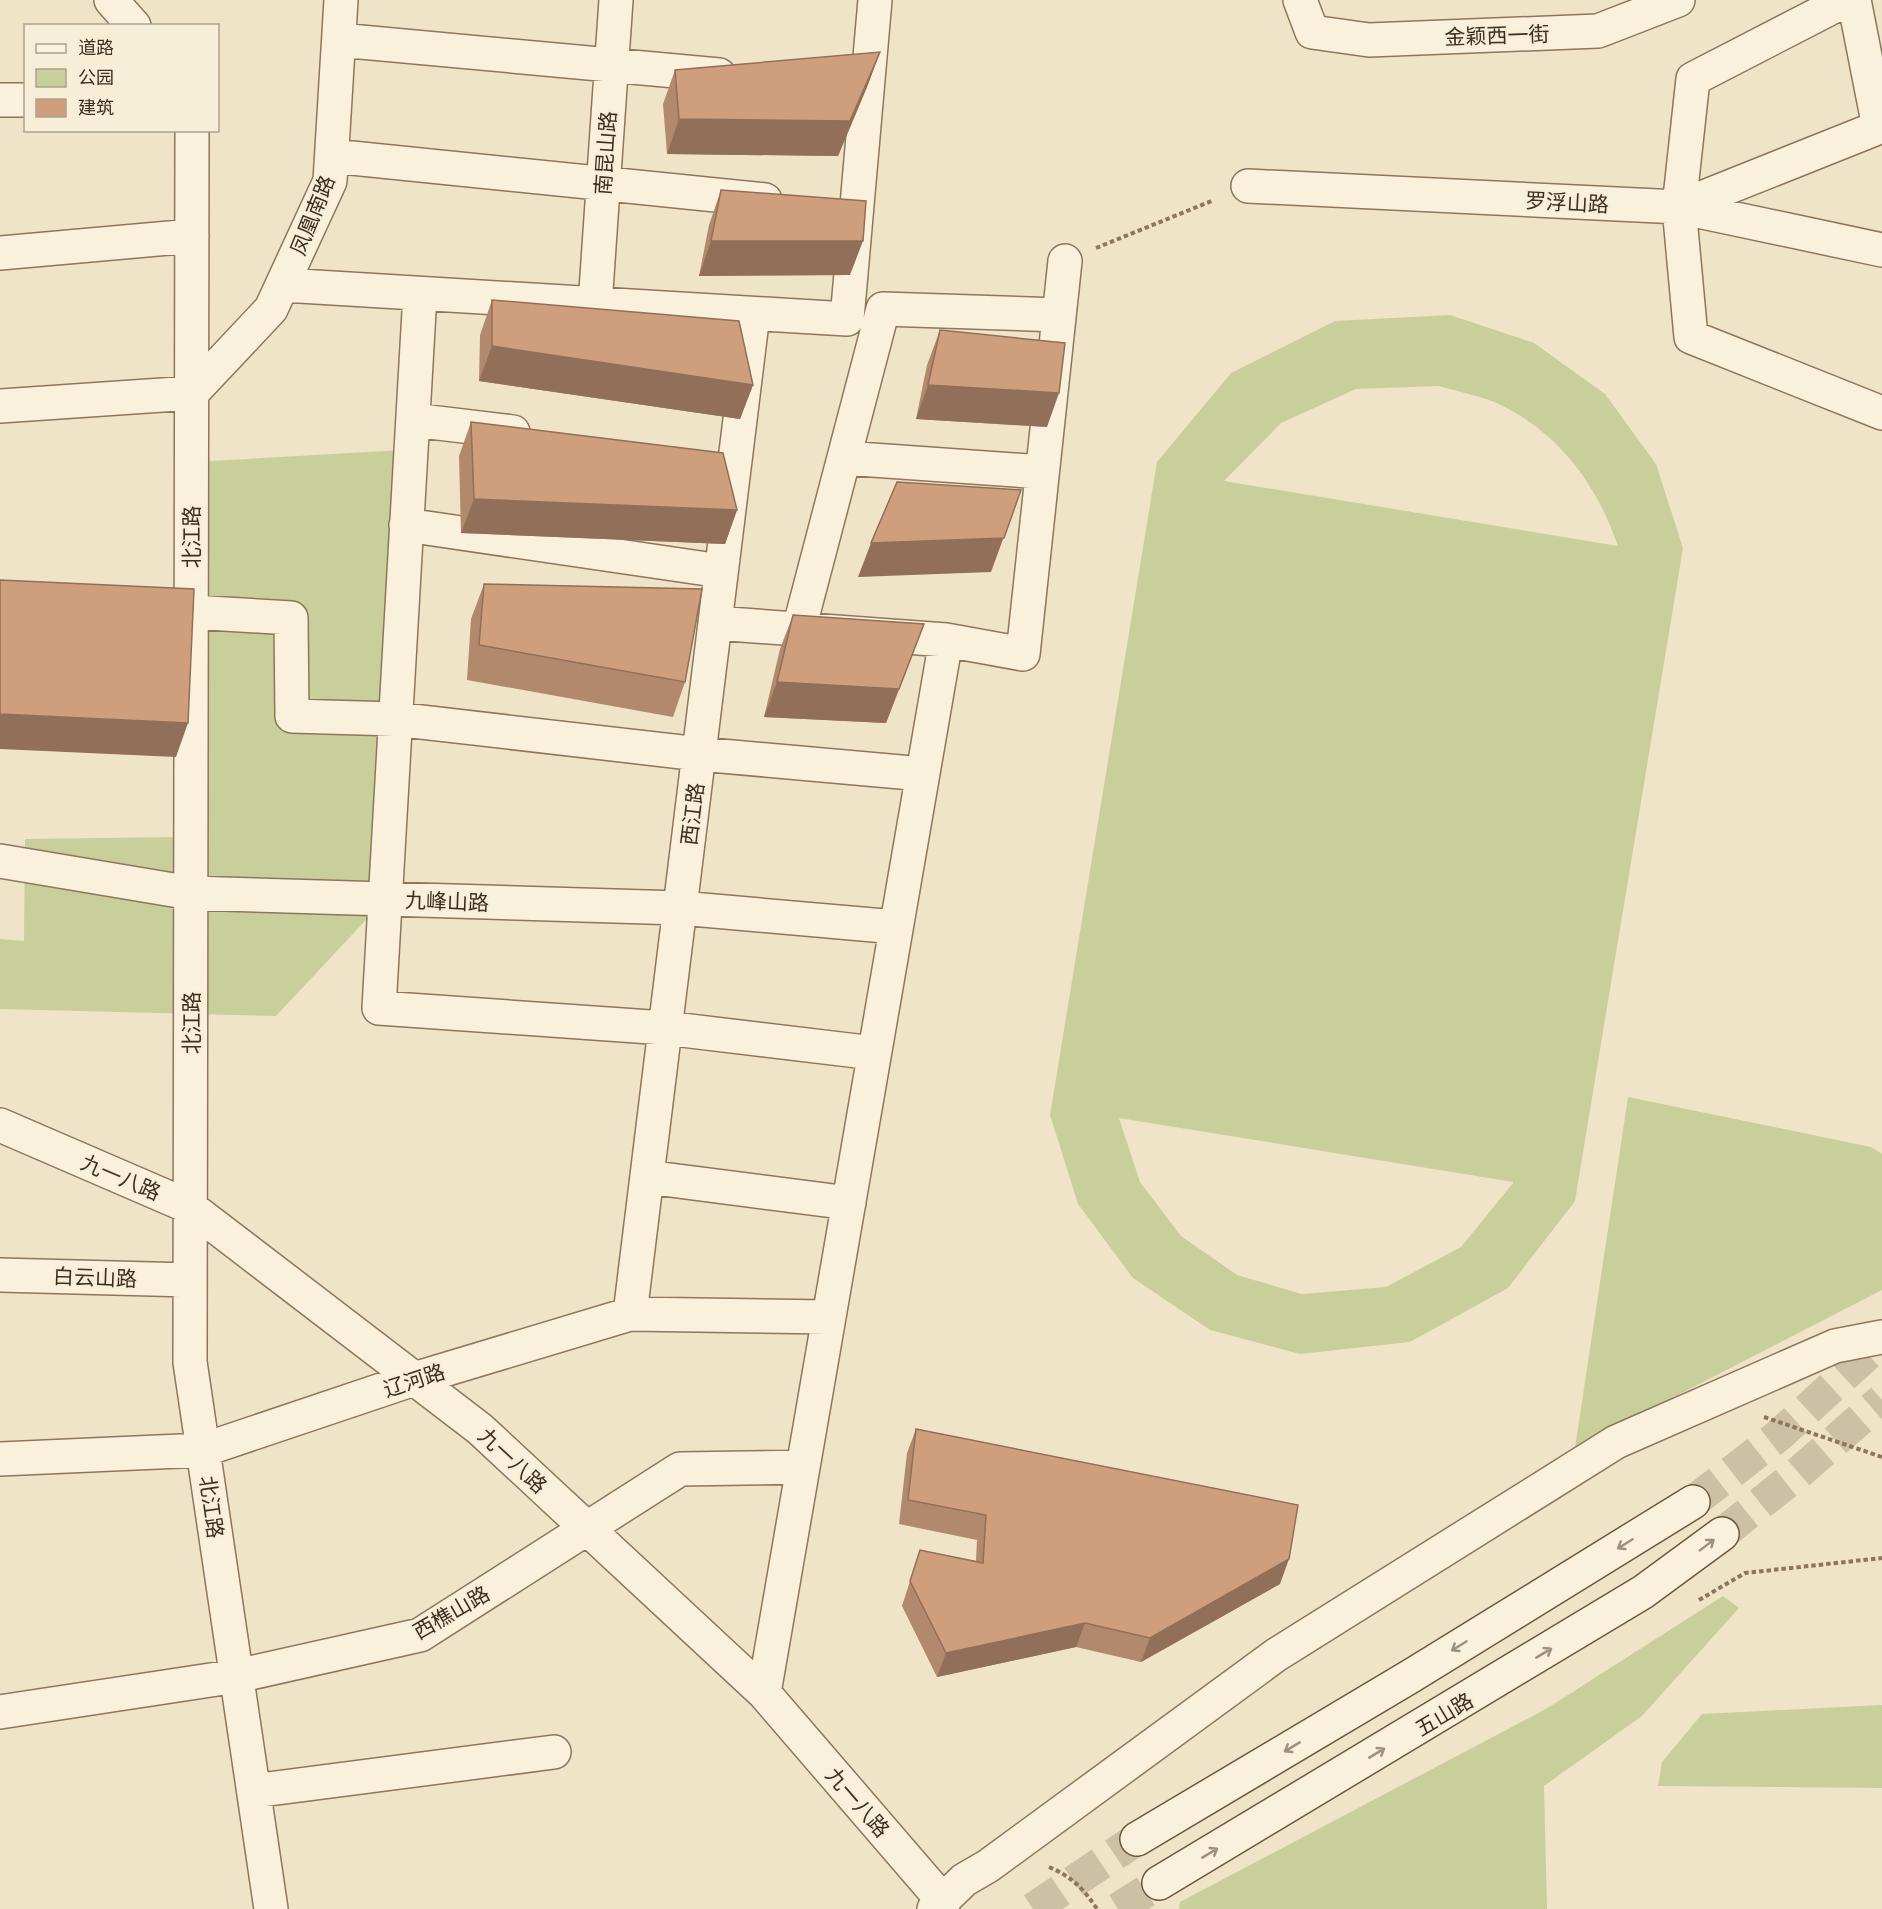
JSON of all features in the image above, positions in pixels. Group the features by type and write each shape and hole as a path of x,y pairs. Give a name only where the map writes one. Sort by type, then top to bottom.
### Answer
{"street":[{"path":"111,0 132,24"},
{"name":"凤凰南路","path":"192,393 271,309 330,181 341,0"},
{"name":"南昆山路","path":"595,305 616,0"},
{"path":"282,285 847,319 875,0"},
{"name":"金颖西一街","path":"1300,0 1312,32 1368,40 1598,31 1678,0"},
{"path":"1846,0 1693,79 1679,207 1691,337 1882,413"},
{"path":"1679,207 1881,127 1854,0"},
{"path":"339,40 611,67 751,78"},
{"path":"832,84 867,87"},
{"path":"0,100 24,100"},
{"name":"北江路","path":"192,132 190,1362 271,1909"},
{"path":"332,156 856,210"},
{"name":"罗浮山路","path":"1248,186 1679,207 1882,250"},
{"path":"0,253 192,236"},
{"path":"715,623 946,640 1023,654 1065,261"},
{"path":"420,294 379,1008 665,1028 874,1053"},
{"path":"799,629 883,309 1059,315"},
{"name":"西江路","path":"630,1314 753,314"},
{"path":"0,406 192,393"},
{"path":"413,420 539,435"},
{"path":"700,454 735,458"},
{"path":"844,458 1042,472"},
{"path":"406,525 721,571"},
{"path":"191,612 291,618 292,716 395,719 699,754 923,774"},
{"path":"764,1693 946,640"},
{"name":"九峰山路","path":"0,861 191,893 680,908 896,927"},
{"name":"九一八路","path":"0,1125 190,1207 480,1429 764,1693 939,1905"},
{"path":"647,1178 849,1203"},
{"name":"白云山路","path":"0,1275 190,1280"},
{"name":"辽河路","path":"0,1459 203,1450 414,1379 630,1314 829,1317"},
{"path":"939,1905 964,1880 987,1866 1276,1655 1616,1442 1835,1346 1882,1336"},
{"name":"西樵山路","path":"0,1712 237,1676 420,1635 680,1469 803,1467"},
{"path":"1137,1839 1411,1676 1693,1502"},
{"name":"五山路","path":"1159,1883 1643,1592 1722,1534"},
{"path":"254,1791 554,1752"}],"path":[{"path":"1065,261 1248,186"},
{"path":"1712,1400 1882,1457"},
{"path":"1694,1602 1745,1573 1882,1558"},
{"path":"987,1866 1014,1861 1041,1864 1066,1874 1086,1892 1097,1909"}],"green space":[{"path":"1450,315 1534,343 1605,394 1656,464 1683,548 1575,1201 1508,1288 1410,1342 1300,1354 1210,1330 1133,1278 1078,1204 1050,1115 1157,462 1231,373 1335,321","holes":["1439,386 1501,405 1542,431 1559,446 1587,482 1599,502 1618,546 1224,481 1281,423 1356,389","1119,1118 1513,1182 1513,1183 1461,1247 1386,1287 1302,1294 1237,1275 1181,1236 1140,1182"]},
{"path":"402,450 394,890 276,1016 0,1009 0,939 24,941 25,839 179,837 176,463"},
{"path":"1628,1097 1871,1147 1882,1154 1882,1290 1575,1448"},
{"path":"1723,1596 1739,1608 1642,1716 1544,1786 1547,1909 1179,1909 1180,1902 1546,1709"},
{"path":"1882,1705 1882,1788 1658,1786 1662,1762 1702,1714"}],"building":[{"path":"880,52 850,121 679,119 675,70"},
{"path":"721,190 866,201 863,241 711,241"},
{"path":"492,300 739,321 753,385 492,346"},
{"path":"940,330 1065,343 1059,393 928,385"},
{"path":"471,422 723,453 737,510 474,499"},
{"path":"897,482 1021,490 1004,538 871,543"},
{"path":"0,580 194,589 188,723 0,714"},
{"path":"484,584 702,589 685,682 479,645"},
{"path":"793,615 924,624 899,689 777,682"},
{"path":"916,1429 1298,1505 1289,1559 1150,1638 1085,1623 946,1653 910,1581 920,1550 983,1563 986,1515 908,1500"}],"tunnel":[{"path":"1693,1502 1778,1436 1882,1341"},
{"path":"1722,1534 1796,1475 1882,1400"},
{"path":"1033,1909 1137,1839"},
{"path":"1118,1909 1159,1883"}]}
